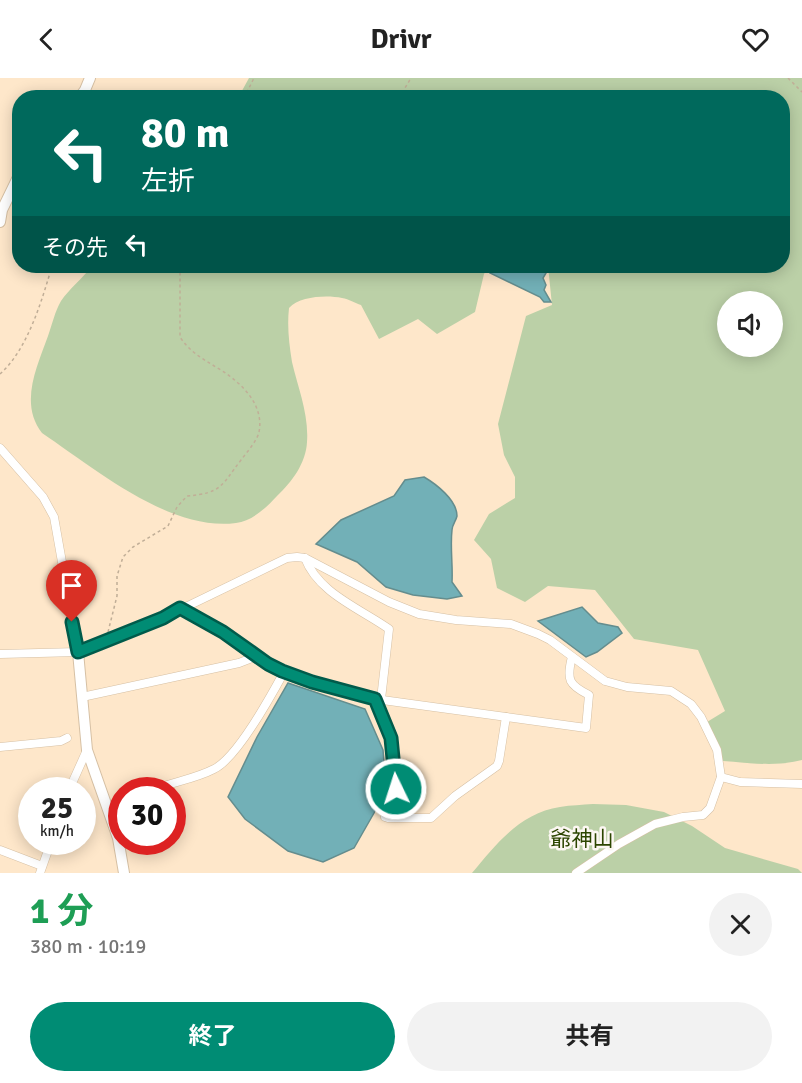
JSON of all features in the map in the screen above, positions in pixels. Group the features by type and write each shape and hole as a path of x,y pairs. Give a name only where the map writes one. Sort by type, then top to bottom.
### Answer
{"street":[{"path":"0,222 2,210 12,187"},
{"path":"0,448 43,497 54,517 78,652 87,750 108,808"},
{"path":"0,654 78,652 163,618 287,558 297,557 305,558 389,602 419,614 456,620 512,624 538,634 606,681 627,687 672,691 691,704 701,717 717,750 721,777 716,798 703,815 656,824 619,844 576,873"},
{"path":"305,558 314,576 332,592 389,629 378,699 391,738 395,766 396,789 386,813 388,819 431,818 455,796 497,766 506,717"},
{"path":"180,608 223,632 284,672 312,682 378,699 586,728 589,695 574,687 570,680 572,657"},
{"path":"82,697 239,663 257,656"},
{"path":"186,779 223,764 239,744 284,672"},
{"path":"0,747 62,741 67,738"},
{"path":"75,777 87,750"},
{"path":"721,777 740,782 802,784"},
{"path":"0,850 41,869"},
{"path":"121,855 124,873"}],"path":[{"path":"788,78 802,92"},
{"path":"0,374 8,367 21,347 50,273"},
{"path":"106,639 117,596 117,576 123,557 133,547 168,525 177,507 187,496 209,494 221,486 248,451 259,432 259,412 252,398 238,382 186,347 180,337 180,273"}],"green space":[{"path":"249,78 802,78 802,760 773,764 723,761 707,722 725,711 698,650 634,639 595,590 548,586 525,602 497,588 491,559 474,540 489,514 515,498 515,477 504,455 498,424 526,316 552,305 549,273 790,273 790,90 242,90"},
{"path":"86,273 485,273 475,312 437,334 418,319 379,339 361,305 342,298 314,297 300,301 289,308 292,362 306,421 306,450 297,472 288,485 258,513 248,520 236,523 211,523 185,518 159,508 109,479 42,433 32,410 32,385 55,314 64,297"},
{"name":"爺神山","path":"593,804 626,805 664,812 692,826 725,848 798,869 802,873 472,873 510,831 533,816 560,807"}],"water":[{"path":"490,273 546,273 543,278 546,285 544,290 551,302 544,302 540,297"},
{"path":"424,477 450,498 456,510 457,516 451,536 452,582 462,596 447,599 413,595 386,587 357,562 316,544 341,520 394,496 405,480"},
{"path":"582,607 598,623 618,627 622,633 597,652 586,657 538,621"},
{"path":"288,683 365,709 383,750 386,786 374,813 354,848 323,862 288,851 245,819 228,797 257,737"}],"route":[{"path":"72,622 78,652 163,618 180,608 223,632 268,664 282,671 312,682 375,699 391,738 396,789"}]}
